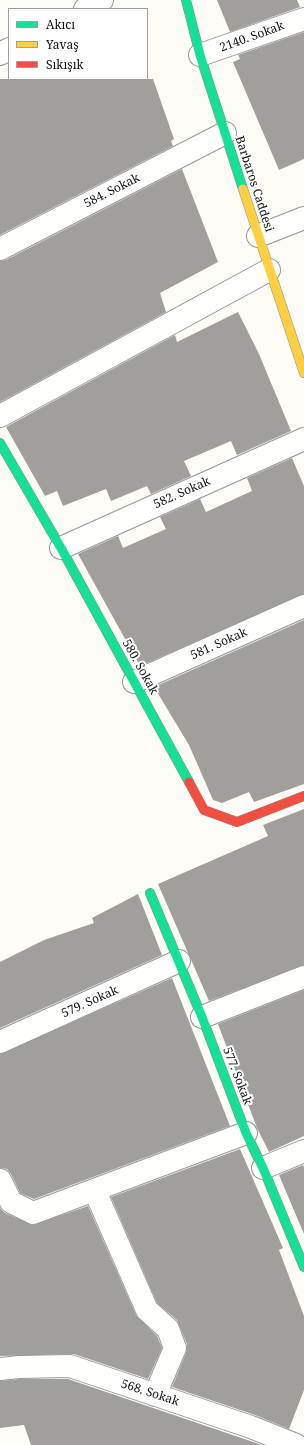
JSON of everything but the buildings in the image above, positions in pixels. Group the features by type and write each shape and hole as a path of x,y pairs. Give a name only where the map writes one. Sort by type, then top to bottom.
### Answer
{"street":[{"path":"87,8 102,0"},
{"name":"Barbaros Caddesi","path":"186,0 200,56 304,373"},
{"name":"2140. Sokak","path":"200,56 304,19"},
{"name":"584. Sokak","path":"0,249 225,133"},
{"path":"258,236 304,218"},
{"path":"0,416 269,270"},
{"name":"582. Sokak","path":"61,548 304,439"},
{"name":"580. Sokak","path":"0,443 61,548 204,810 237,822 304,796"},
{"name":"581. Sokak","path":"134,682 304,606"},
{"name":"577. Sokak","path":"150,893 202,1017 246,1134 263,1168 304,1267"},
{"name":"579. Sokak","path":"0,1042 179,961"},
{"path":"202,1017 304,977"},
{"path":"0,1180 11,1202 33,1213 246,1134"},
{"path":"263,1168 304,1150"},
{"path":"95,1191 147,1310 168,1329 175,1348 155,1395"},
{"name":"568. Sokak","path":"0,1370 18,1367 70,1366 251,1427 296,1445"}],"traffic: fast":[{"path":"186,0 200,55 243,189"},
{"path":"0,443 61,548 189,782"},
{"path":"150,893 202,1017 246,1133 263,1168 304,1267"}],"traffic: slow":[{"path":"243,189 304,373"}],"traffic: jam":[{"path":"189,782 204,810 237,822 304,796"}]}
